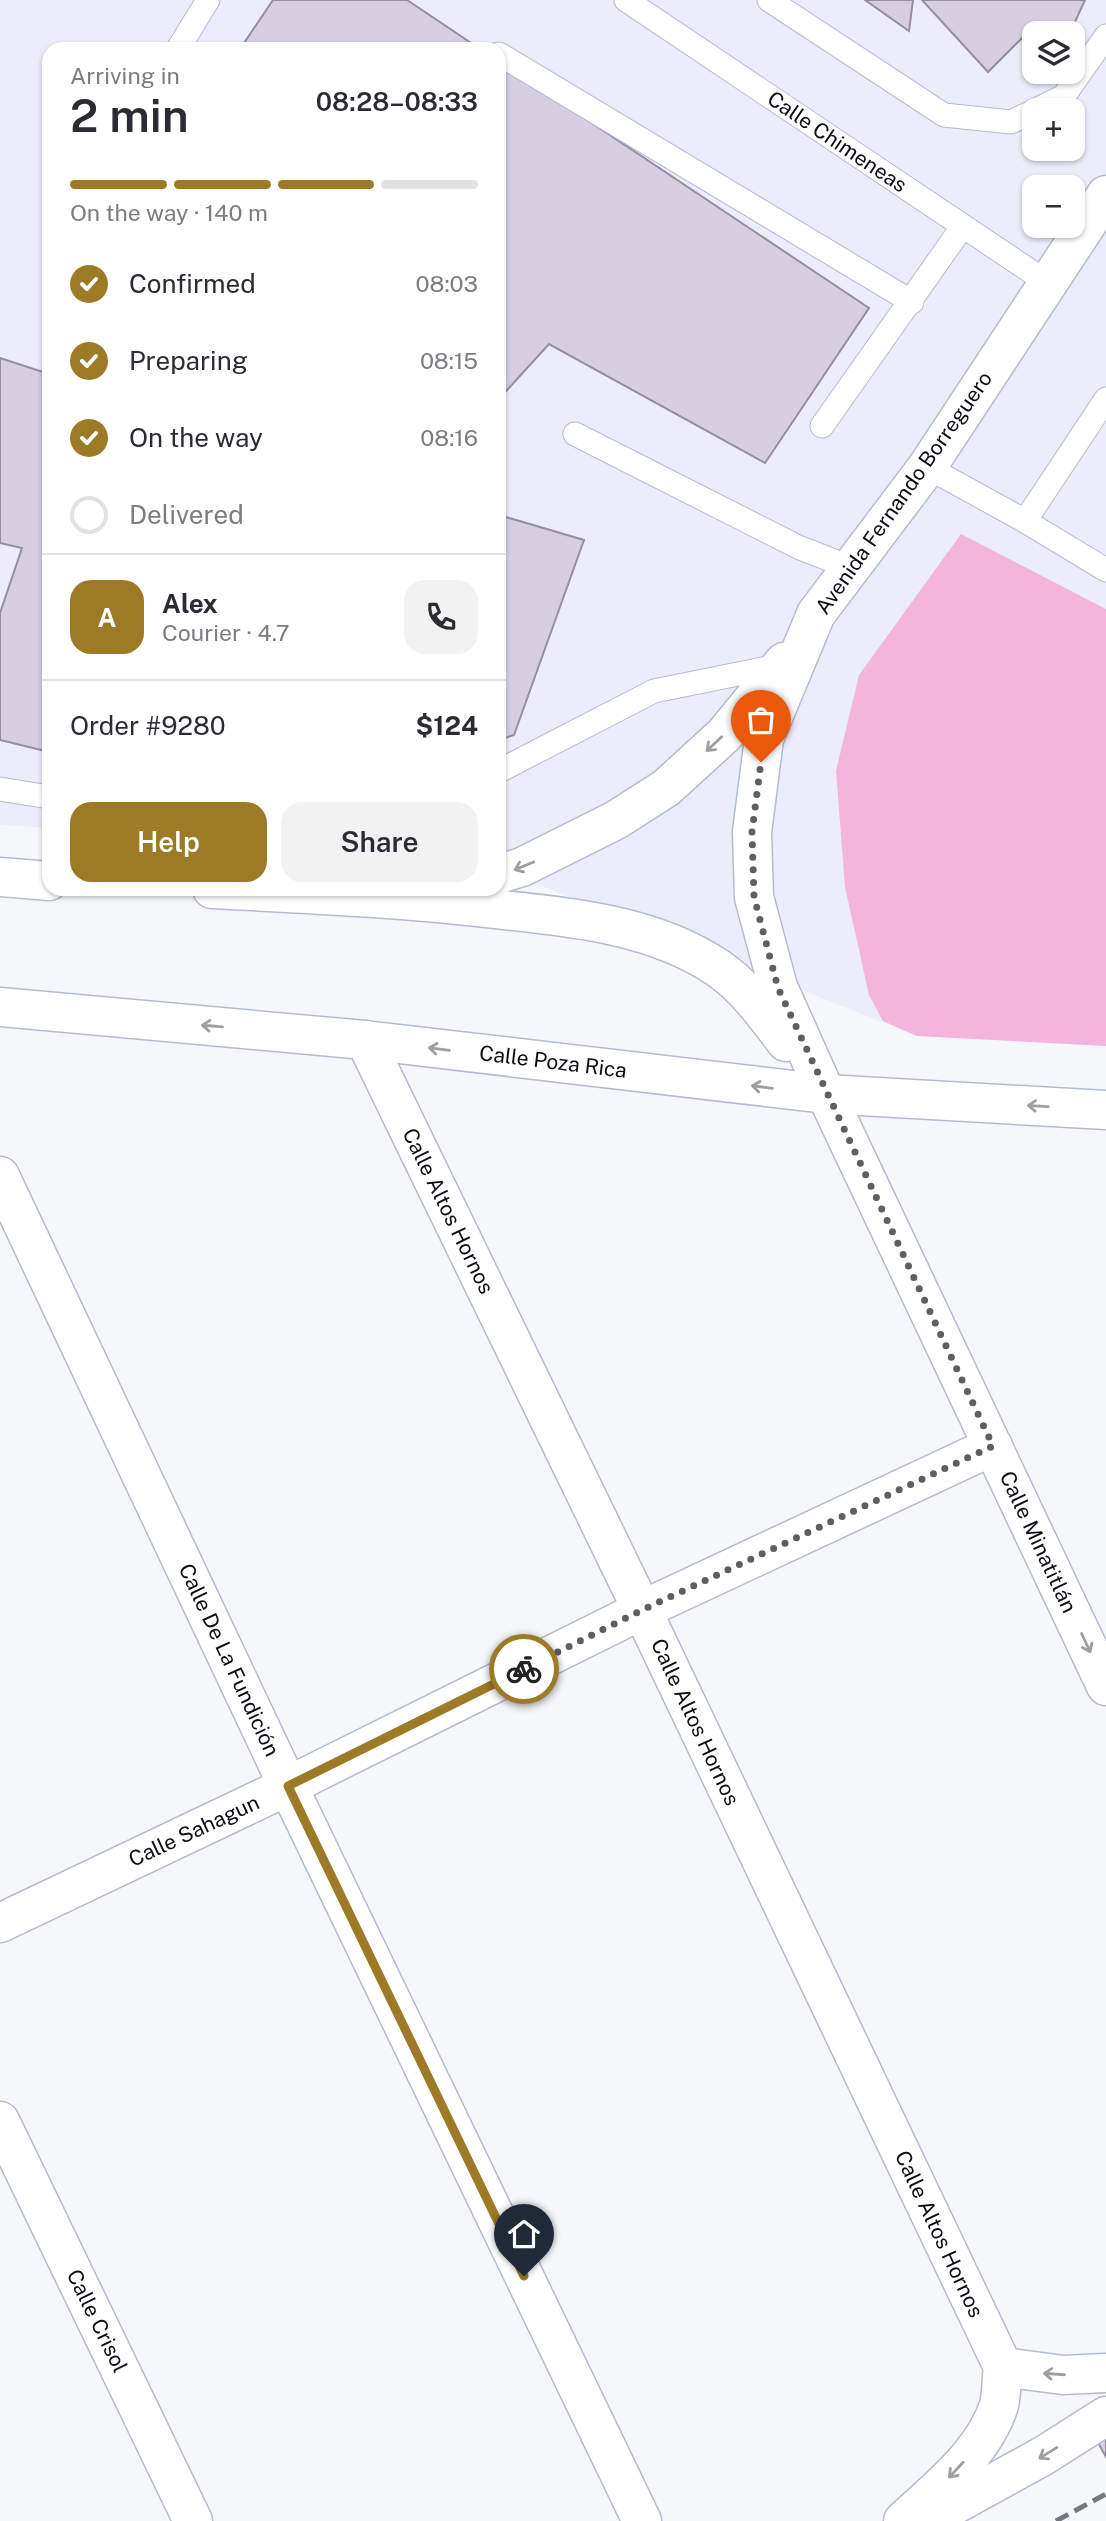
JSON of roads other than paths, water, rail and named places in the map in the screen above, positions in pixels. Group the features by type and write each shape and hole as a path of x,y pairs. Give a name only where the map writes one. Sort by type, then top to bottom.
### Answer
{"street":[{"name":"Avenida Fernando Borreguero","path":"825,1094 778,988 754,897 752,832 764,739 816,614 927,467 1106,195"},
{"path":"506,872 522,867 616,820 666,788 724,735 782,665 816,614"},
{"path":"0,877 42,880"},
{"path":"350,896 412,900 602,923 667,942 718,968 752,998 825,1094"},
{"path":"412,900 425,896"},
{"name":"Calle Poza Rica","path":"0,1007 365,1040 825,1094 1106,1110"},
{"name":"Calle Altos Hornos","path":"365,1040 642,1610 1003,2367"},
{"name":"Calle Minatitlán","path":"825,1094 1106,1686"},
{"name":"Calle De La Fundición","path":"0,1176 288,1786 642,2521"},
{"name":"Calle Sahagun","path":"0,1923 288,1786 642,1610 993,1446"},
{"name":"Calle Crisol","path":"0,2121 193,2521"},
{"path":"903,2521 957,2470 984,2437 999,2404 1003,2367 1063,2375 1106,2373"},
{"path":"925,2521 1043,2456 1106,2416"}],"lane":[{"path":"182,42 208,0"},
{"name":"Calle Chimeneas","path":"626,0 1048,283"},
{"path":"769,0 944,115 1012,122 1022,117"},
{"path":"1060,98 1106,36"},
{"path":"506,58 912,302"},
{"path":"822,426 912,302 963,226"},
{"path":"1025,521 1106,399"},
{"path":"575,434 798,547 849,567"},
{"path":"927,467 1106,570"},
{"path":"506,767 654,691 782,665"},
{"path":"0,789 42,796"}],"railway":[{"path":"1056,2521 1106,2494"}]}
